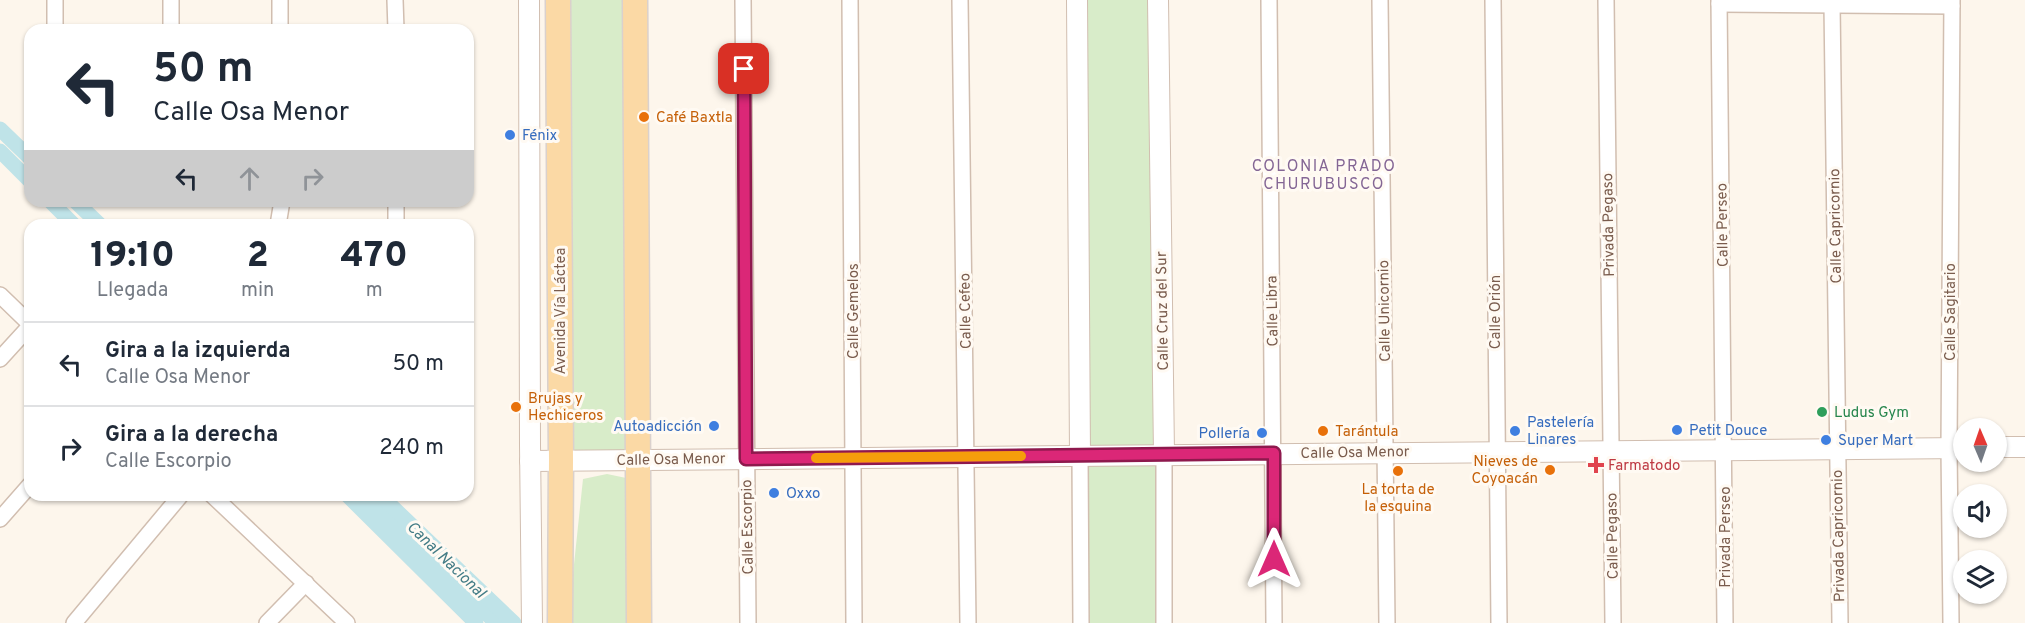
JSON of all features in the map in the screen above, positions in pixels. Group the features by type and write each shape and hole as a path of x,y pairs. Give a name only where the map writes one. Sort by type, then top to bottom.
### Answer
{"main road":[{"name":"Avenida Vía Láctea","path":"558,0 560,623"},
{"path":"635,0 639,623"}],"street":[{"path":"55,0 55,24"},
{"path":"171,0 171,24"},
{"path":"280,0 280,24"},
{"path":"395,0 396,24"},
{"name":"Avenida Vía Láctea","path":"529,0 532,620"},
{"name":"Calle Escorpio","path":"743,0 748,623"},
{"name":"Calle Gemelos","path":"850,0 854,623"},
{"name":"Calle Cefeo","path":"960,0 968,623"},
{"path":"1077,0 1081,623"},
{"name":"Calle Cruz del Sur","path":"1158,0 1164,623"},
{"name":"Calle Libra","path":"1269,0 1274,623"},
{"name":"Calle Unicornio","path":"1380,0 1387,623"},
{"name":"Calle Orión","path":"1493,0 1499,623"},
{"name":"Privada Pegaso","path":"1606,0 1610,450"},
{"path":"1719,2 1952,3"},
{"name":"Calle Perseo","path":"1719,2 1725,450"},
{"name":"Calle Sagitario","path":"1952,3 1956,418"},
{"name":"Calle Capricornio","path":"1832,4 1837,449"},
{"path":"0,295 24,319"},
{"path":"0,359 24,332"},
{"path":"2007,447 2025,447"},
{"name":"Calle Osa Menor","path":"530,461 1953,448"},
{"name":"Privada Capricornio","path":"1837,449 1840,623"},
{"name":"Calle Pegaso","path":"1610,450 1613,623"},
{"name":"Privada Perseo","path":"1725,450 1725,623"},
{"name":"Calle Sagitario","path":"1951,623 1955,472"},
{"path":"0,519 24,492"},
{"path":"74,623 177,501"},
{"path":"218,501 347,623"},
{"path":"267,623 306,583"}],"green space":[{"path":"566,0 628,0 636,450 570,450"},
{"path":"1083,0 1155,0 1159,623 1085,623"},
{"path":"607,474 631,479 630,623 571,623 571,593 583,479"}],"waterway":[{"name":"Canal Nacional","path":"0,129 24,152"},
{"name":"Canal Nacional","path":"0,151 24,175"},
{"name":"Canal Nacional","path":"56,207 68,219"},
{"name":"Canal Nacional","path":"81,207 94,219"},
{"name":"Canal Nacional","path":"353,501 476,623"},
{"name":"Canal Nacional","path":"371,501 496,623"},
{"name":"Canal Nacional","path":"386,501 514,623"}],"slow traffic":[{"path":"816,458 1021,456"}],"place":[{"name":"Café Baxtla","path":"644,117"},
{"name":"Fénix","path":"510,135"},
{"name":"Brujas y Hechiceros","path":"516,407"},
{"name":"Ludus Gym","path":"1822,412"},
{"name":"Autoadicción","path":"714,426"},
{"name":"Petit Douce","path":"1677,430"},
{"name":"Tarántula","path":"1323,431"},
{"name":"Pastelería Linares","path":"1515,431"},
{"name":"Pollería","path":"1262,433"},
{"name":"Super Mart","path":"1826,440"},
{"name":"Farmatodo","path":"1596,465"},
{"name":"Nieves de Coyoacán","path":"1550,470"},
{"name":"La torta de la esquina","path":"1398,471"},
{"name":"Oxxo","path":"774,493"}],"district":[{"name":"COLONIA PRADO CHURUBUSCO","path":"1324,174"}],"route":[{"path":"744,69 746,459 1274,453 1274,559"}]}
